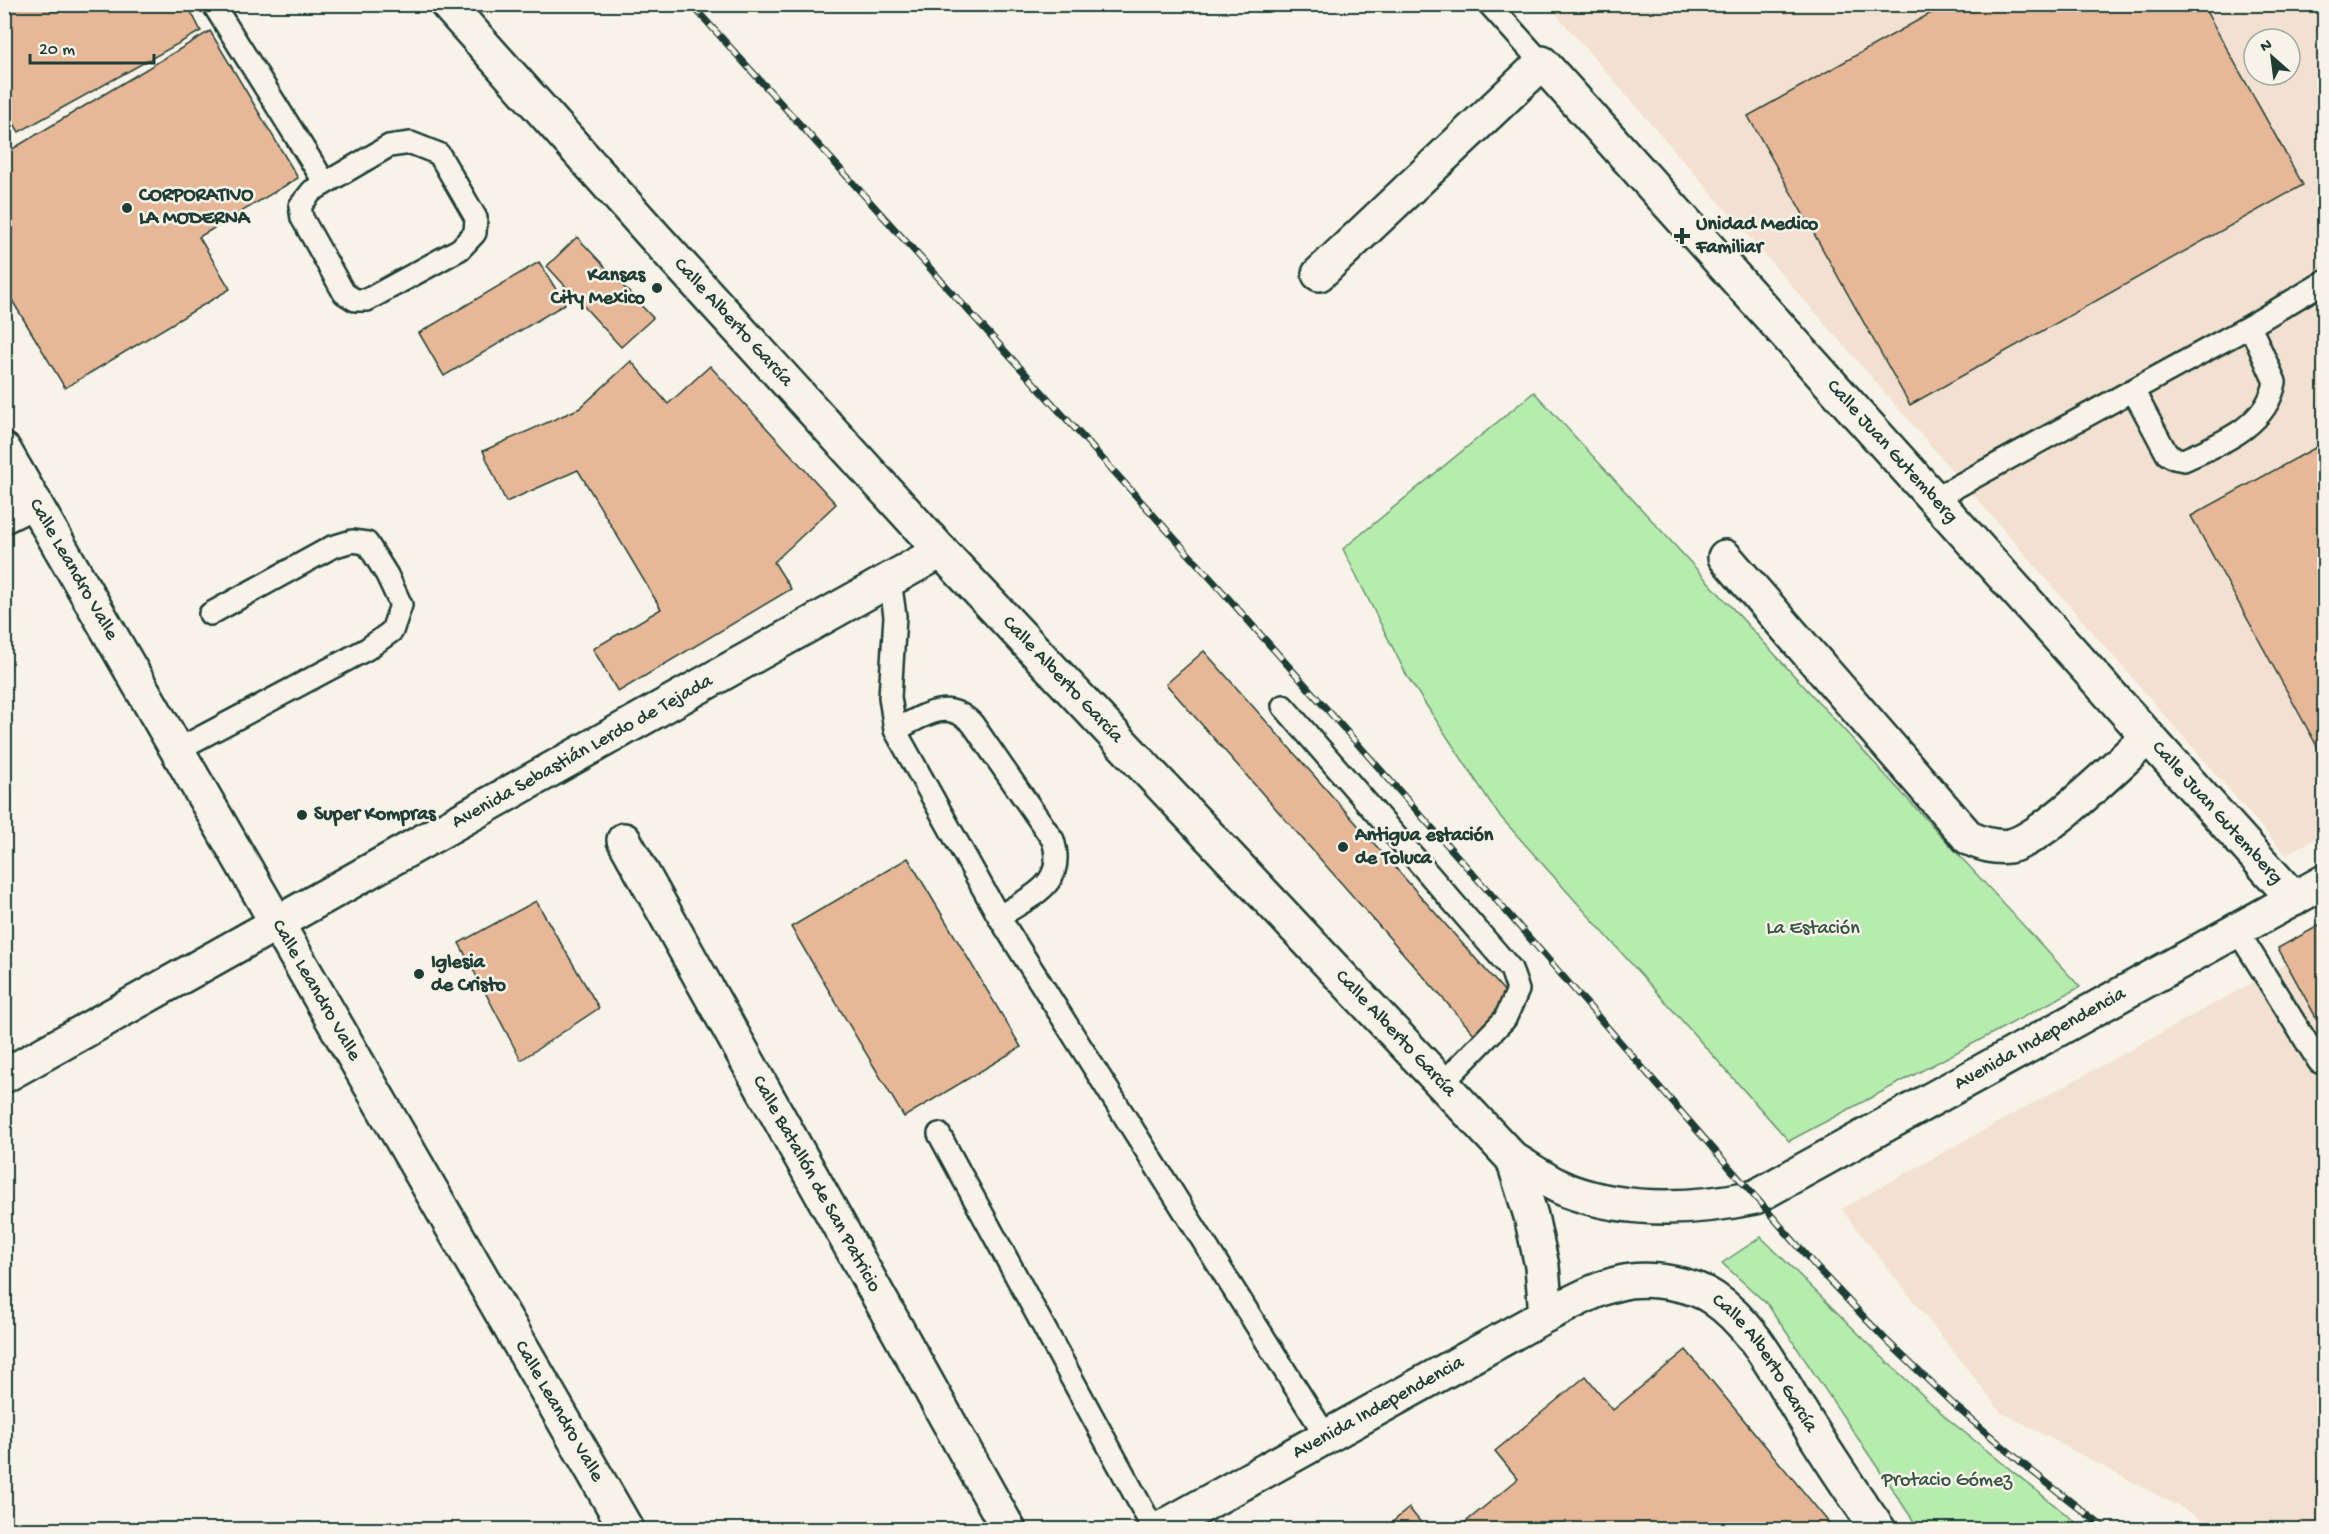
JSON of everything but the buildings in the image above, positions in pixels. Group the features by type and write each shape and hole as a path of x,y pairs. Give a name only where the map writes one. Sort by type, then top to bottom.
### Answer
{"street":[{"name":"Calle Alberto García","path":"447,4 662,245 941,551 1513,1159 1567,1191 1611,1203 1672,1208 1755,1197"},
{"path":"1319,274 1542,63"},
{"name":"Calle Juan Gutemberg","path":"1542,63 2294,899"},
{"name":"Calle Leandro Valle","path":"4,450 627,1530"},
{"path":"4,516 34,501"},
{"name":"Avenida Sebastián Lerdo de Tejada","path":"4,1076 941,551"},
{"path":"1725,557 1969,838 1981,844 2011,846 2032,836 2053,821 2148,737"},
{"name":"Calle Batallón de San Patricio","path":"624,840 1009,1530"},
{"name":"Avenida Independencia","path":"1755,1197 2325,882"},
{"path":"1513,1159 1531,1216 1542,1266 1546,1315"},
{"name":"Calle Alberto García","path":"1600,1290 1630,1281 1669,1281 1711,1296 1740,1320 1847,1486 1879,1530"},
{"name":"Avenida Independencia","path":"1156,1530 1546,1315 1600,1290"}],"lane":[{"path":"213,4 325,183"},
{"name":"Calle Juan Gutemberg","path":"1489,4 1542,63"},
{"path":"411,143 439,154 476,218 475,233 460,249 367,300 355,300 344,293 303,218 300,206 312,191 325,183 389,146 411,143"},
{"path":"1934,499 2250,326 2325,282"},
{"path":"2133,390 2167,454 2174,458 2184,460 2246,427 2267,407 2275,382 2250,326"},
{"path":"177,750 367,649 392,631 400,605 387,575 367,543 352,541 332,547 210,614"},
{"path":"890,580 895,615 890,698 895,730 999,917 1326,1436"},
{"path":"1283,706 1511,969 1518,990 1505,1019 1442,1084"},
{"path":"895,730 941,710 951,710 962,714 972,723 1053,840 1057,854 1056,871 1049,883 999,917"},
{"path":"2237,930 2323,1065"},
{"path":"939,1134 1156,1530"}],"shaded area":[{"path":"1548,5 2324,5 2324,834 2286,855"},
{"path":"2324,943 2324,1529 2221,1529 2001,1412 1841,1209"}],"green space":[{"name":"La Estación","path":"1534,392 2080,987 1789,1141 1498,814 1407,676 1343,549"},
{"name":"Protacio Gómez","path":"1761,1237 1948,1419 2084,1529 1919,1529 1768,1305 1722,1263"}],"railway":[{"path":"691,4 1213,581 1505,910 1818,1269 1885,1339 1954,1405 2028,1468 2107,1530"}],"place":[{"name":"CORPORATIVO LA MODERNA","path":"127,208"},
{"name":"Unidad Medico Familiar","path":"1682,236"},
{"name":"Kansas City Mexico","path":"657,288"},
{"name":"Super Kompras","path":"302,815"},
{"name":"Antigua estación de Toluca","path":"1343,847"},
{"name":"Iglesia de Cristo","path":"419,974"}]}
